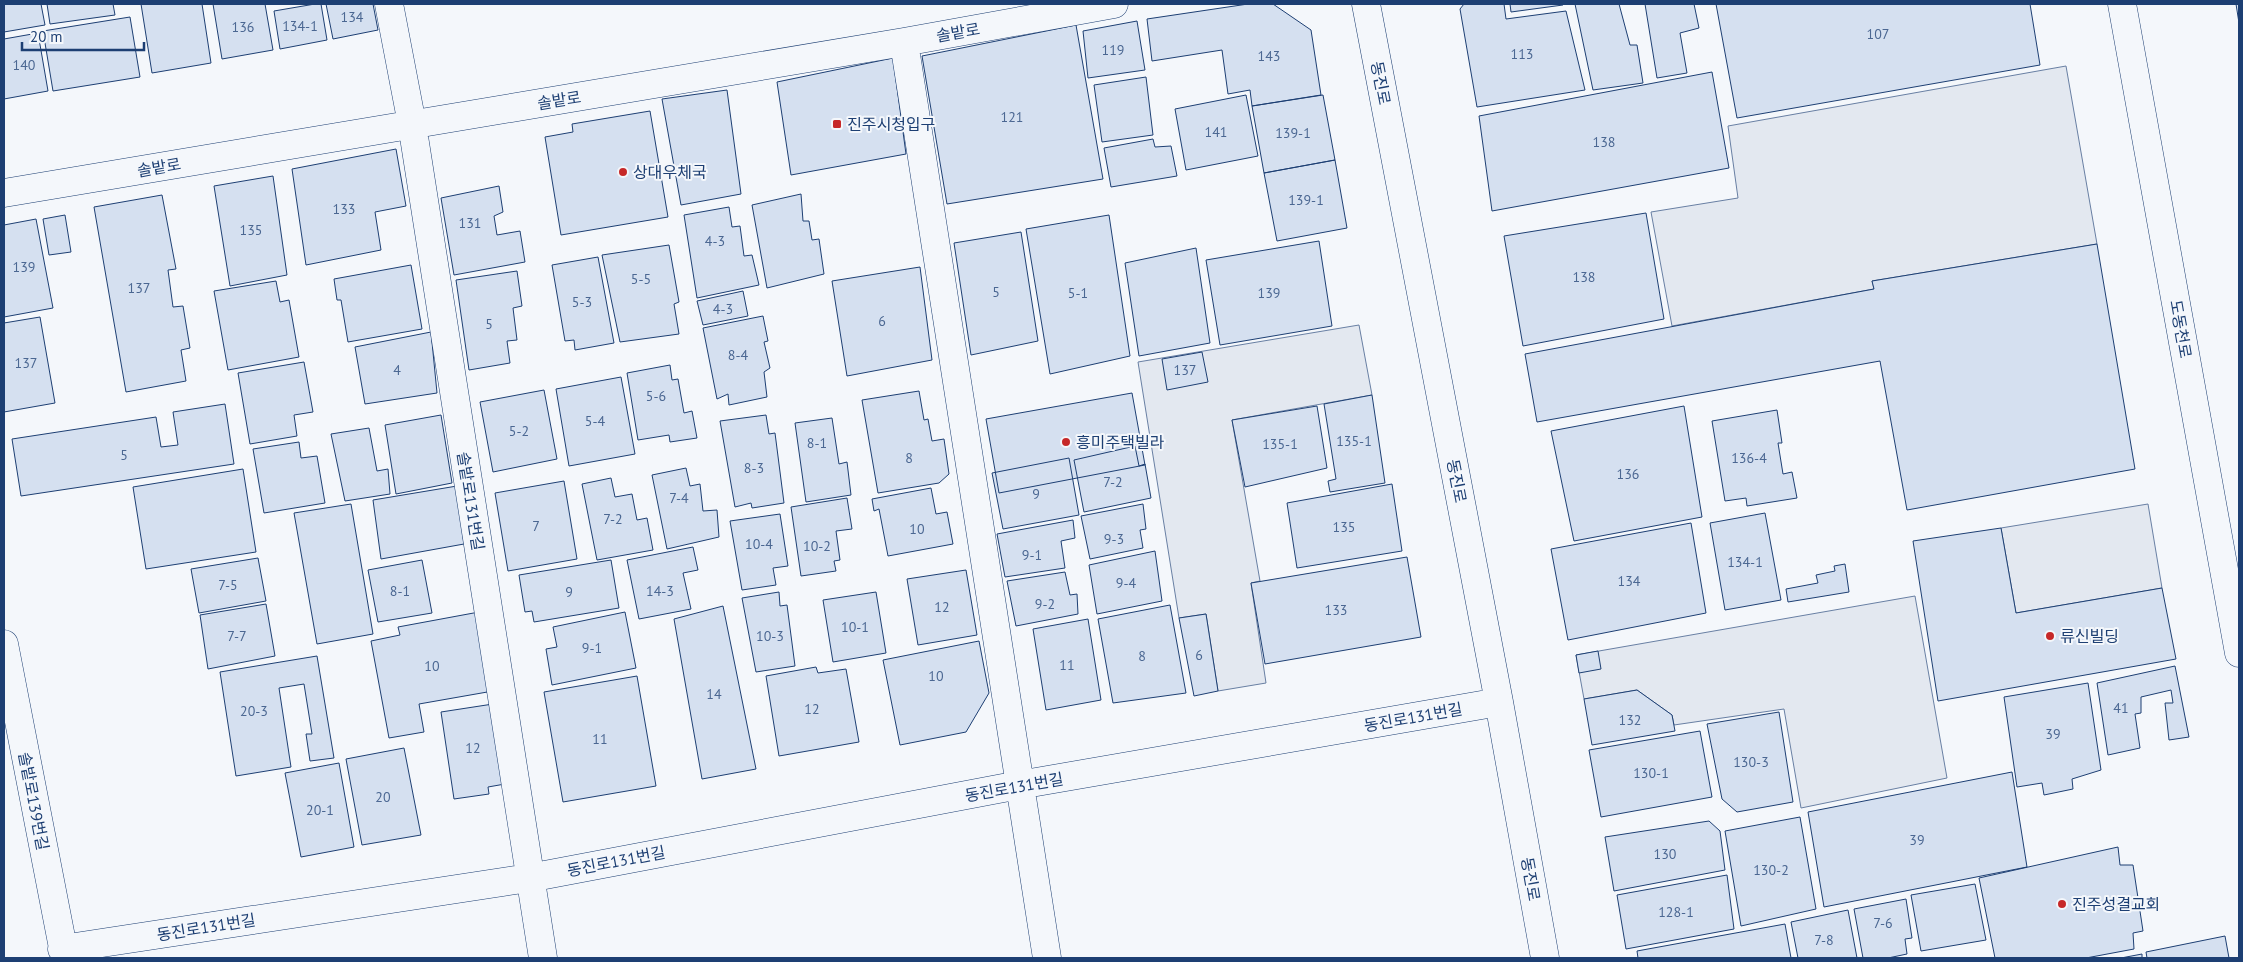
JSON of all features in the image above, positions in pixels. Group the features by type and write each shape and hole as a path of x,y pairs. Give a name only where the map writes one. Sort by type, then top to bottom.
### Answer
{"street":[{"name":"솔밭로131번길","path":"388,4 412,124 529,878"},
{"name":"솔밭로","path":"4,193 904,42 1114,4"},
{"name":"동진로","path":"1366,4 1500,702 1544,958"},
{"name":"도동천로","path":"2122,4 2239,653"},
{"path":"904,42 1047,958"},
{"name":"솔밭로139번길","path":"4,644 63,954"},
{"name":"동진로131번길","path":"63,954 529,878 1019,785 1500,702"},
{"path":"529,878 543,958"}],"shaded area":[{"path":"2066,66 2097,244 1872,281 1874,289 1672,326 1651,212 1738,198 1728,126"},
{"path":"1359,325 1372,395 1232,420 1260,581 1251,583 1266,683 1218,691 1206,614 1179,618 1138,362"},
{"path":"2148,504 2162,588 2016,613 2001,528"},
{"path":"1915,596 1947,778 1801,808 1784,709 1674,725 1672,715 1637,690 1584,699 1576,655"}],"building":[{"path":"4,4 41,4 45,25 4,32"},
{"path":"47,4 113,4 115,15 50,24"},
{"path":"141,4 202,4 211,63 152,73"},
{"path":"213,4 265,4 273,50 222,59"},
{"path":"321,4 327,40 280,49 274,11"},
{"path":"326,4 373,4 378,30 333,39"},
{"path":"1248,4 1273,4 1311,30 1321,95 1252,106 1250,90 1228,94 1222,50 1152,61 1147,19"},
{"path":"1464,4 1504,4 1506,19 1566,11 1585,90 1477,107 1460,9"},
{"path":"1510,4 1563,4 1563,5 1511,12"},
{"path":"1575,4 1619,4 1630,45 1637,45 1643,83 1593,90"},
{"path":"1645,4 1694,4 1699,28 1680,33 1687,73 1657,78"},
{"path":"1716,4 2030,4 2040,65 1737,118"},
{"path":"2236,4 2239,4 2239,23"},
{"path":"130,17 140,77 53,91 43,31"},
{"path":"1137,21 1145,70 1088,78 1083,31"},
{"path":"1076,25 1103,179 947,204 922,56"},
{"path":"38,33 48,91 4,99 4,39"},
{"path":"893,58 906,154 791,175 777,82"},
{"path":"1712,72 1729,168 1492,211 1479,116"},
{"path":"1146,77 1153,135 1102,142 1094,85"},
{"path":"727,90 741,194 681,205 662,99"},
{"path":"1246,95 1258,156 1186,170 1175,109"},
{"path":"1323,95 1335,160 1264,173 1252,106"},
{"path":"650,111 668,217 561,235 545,137 573,132 572,124"},
{"path":"1153,139 1155,147 1171,146 1177,176 1111,187 1104,148"},
{"path":"396,149 406,206 375,212 381,250 306,265 292,169"},
{"path":"1335,160 1347,228 1277,241 1264,173"},
{"path":"273,176 287,275 230,286 214,186"},
{"path":"499,186 503,212 494,216 497,235 520,231 525,262 454,275 441,198"},
{"path":"801,194 803,221 809,221 812,240 819,239 824,274 767,288 752,205"},
{"path":"162,195 176,269 168,270 173,307 183,306 190,348 181,350 186,381 126,392 94,207"},
{"path":"729,207 732,227 740,226 744,256 752,255 759,285 697,298 684,215"},
{"path":"1646,213 1664,319 1523,346 1504,236"},
{"path":"65,215 71,252 49,255 43,219"},
{"path":"1109,215 1130,356 1050,374 1026,229"},
{"path":"36,219 53,308 4,317 4,225"},
{"path":"1021,232 1038,341 971,355 954,243"},
{"path":"1319,241 1332,326 1220,345 1206,260"},
{"path":"2097,244 2135,469 1907,510 1880,361 1537,422 1525,354 1874,289 1872,281"},
{"path":"669,245 679,302 674,304 679,334 620,342 602,255"},
{"path":"1196,248 1210,343 1139,356 1125,263"},
{"path":"598,257 614,343 575,350 574,340 565,341 552,265"},
{"path":"411,265 422,329 348,342 341,300 337,300 334,279"},
{"path":"920,267 932,360 847,376 832,281"},
{"path":"517,271 522,306 513,308 517,340 507,341 510,363 469,370 456,280"},
{"path":"276,281 280,302 289,300 299,357 228,370 214,291"},
{"path":"743,291 748,316 703,325 697,301"},
{"path":"763,316 768,341 764,342 770,368 764,372 767,397 729,405 728,394 717,399 703,328"},
{"path":"40,317 55,403 4,412 4,323"},
{"path":"431,332 437,393 365,404 355,347"},
{"path":"1202,352 1208,382 1167,390 1162,359"},
{"path":"304,362 313,412 294,415 297,436 250,444 238,373"},
{"path":"670,365 672,380 678,379 684,413 692,411 697,438 670,442 669,435 638,440 627,373"},
{"path":"621,377 635,454 569,466 556,389"},
{"path":"544,390 557,459 493,472 480,402"},
{"path":"919,391 924,420 928,419 932,441 944,439 949,474 939,483 878,493 862,400"},
{"name":"흥미주택빌라","path":"1132,393 1145,465 999,493 986,419"},
{"path":"1372,395 1385,483 1330,492 1328,481 1336,479 1324,404"},
{"path":"225,404 234,464 21,496 12,439 156,417 161,447 178,445 173,412"},
{"path":"1317,406 1327,468 1245,487 1232,420"},
{"path":"1684,406 1702,517 1574,541 1551,431"},
{"path":"1777,410 1782,443 1778,443 1783,474 1792,472 1797,498 1747,506 1746,498 1725,501 1712,421"},
{"path":"441,415 452,483 396,494 385,425"},
{"path":"766,415 769,434 775,433 784,503 752,508 751,503 735,507 720,421"},
{"path":"832,418 839,464 847,462 851,495 806,502 795,423"},
{"path":"369,428 377,471 388,469 390,494 345,501 331,434"},
{"path":"299,442 301,458 317,456 325,503 264,513 253,449"},
{"path":"1135,446 1139,466 1145,464 1151,498 1084,512 1074,460"},
{"path":"1069,458 1079,515 1003,529 992,473"},
{"path":"686,468 690,486 700,484 703,511 717,510 719,537 667,549 652,475"},
{"path":"243,469 256,552 146,569 133,487"},
{"path":"611,478 615,497 632,494 637,520 647,518 653,550 597,560 582,484"},
{"path":"564,481 577,559 508,571 495,493"},
{"path":"1392,484 1402,551 1297,568 1287,503"},
{"path":"457,486 464,544 381,559 373,500"},
{"path":"931,488 936,514 947,512 953,544 888,556 879,509 874,511 872,499"},
{"path":"847,498 852,529 836,531 840,560 834,561 836,571 801,576 791,507"},
{"path":"351,504 373,634 317,644 294,513"},
{"path":"1143,504 1146,529 1140,530 1143,548 1090,559 1081,516"},
{"path":"1765,513 1781,600 1725,610 1710,523"},
{"path":"780,514 788,566 773,568 776,585 742,590 730,521"},
{"path":"1073,520 1075,538 1061,541 1065,568 1005,577 997,534"},
{"path":"1691,523 1706,613 1568,640 1551,549"},
{"name":"류신빌딩","path":"2001,528 2016,613 2162,588 2176,659 1938,701 1913,541"},
{"path":"693,547 698,570 683,573 691,609 639,619 627,560"},
{"path":"1155,551 1162,601 1097,614 1089,565"},
{"path":"1407,557 1421,637 1265,664 1251,583"},
{"path":"258,558 266,601 199,613 191,569"},
{"path":"422,560 432,613 378,622 368,570"},
{"path":"611,560 619,608 534,622 532,611 525,612 519,575"},
{"path":"1845,564 1849,592 1788,602 1786,589 1818,583 1816,575 1835,571 1834,566"},
{"path":"966,570 977,635 918,645 907,579"},
{"path":"1065,572 1070,595 1077,594 1078,614 1016,626 1007,581"},
{"path":"779,592 780,606 787,605 795,666 756,672 742,598"},
{"path":"876,592 886,653 833,662 823,600"},
{"path":"266,604 275,656 208,669 200,615"},
{"path":"1170,605 1186,693 1113,703 1098,619"},
{"path":"723,606 756,769 702,779 674,619"},
{"path":"479,612 493,691 419,704 424,732 389,738 371,641 400,635 398,627"},
{"path":"625,612 636,668 552,685 546,649 557,647 553,627"},
{"path":"1206,614 1218,691 1194,696 1179,618"},
{"path":"1088,619 1101,700 1046,710 1033,629"},
{"path":"979,641 989,693 966,732 900,745 883,660"},
{"path":"1598,651 1601,669 1579,673 1576,655"},
{"path":"317,656 334,758 310,761 306,734 312,734 304,684 279,688 291,767 236,776 220,672"},
{"path":"2175,666 2189,737 2169,740 2165,703 2173,703 2171,690 2141,697 2141,713 2135,714 2140,748 2108,755 2097,683"},
{"path":"816,667 818,673 846,669 859,742 779,756 766,676"},
{"path":"637,676 656,786 563,802 544,692"},
{"path":"2088,683 2101,770 2072,779 2073,789 2044,795 2042,783 2017,787 2004,697"},
{"path":"1637,690 1672,715 1675,731 1592,745 1584,699"},
{"path":"493,704 505,784 488,787 489,794 454,799 441,712"},
{"path":"1779,712 1793,802 1737,812 1722,799 1707,724"},
{"path":"1700,731 1712,797 1601,817 1589,750"},
{"path":"404,748 421,835 362,845 346,759"},
{"path":"339,763 354,847 301,857 285,773"},
{"path":"2012,772 2027,867 1824,907 1808,812"},
{"path":"1800,817 1816,909 1741,926 1725,831"},
{"path":"1709,821 1720,831 1725,870 1614,891 1605,837"},
{"name":"진주성결교회","path":"2118,847 2120,865 2133,865 2143,931 2133,933 2134,949 2086,958 1995,958 1979,878"},
{"path":"1727,875 1734,929 1626,949 1617,895"},
{"path":"1975,884 1986,940 1921,951 1911,895"},
{"path":"1906,899 1912,938 1905,939 1907,954 1888,958 1863,958 1854,909"},
{"path":"1848,910 1857,958 1798,958 1791,922"},
{"path":"1785,924 1791,958 1638,958 1637,951"},
{"path":"2225,936 2229,958 2147,958 2146,952"},
{"path":"2142,954 2142,958 2121,958"}],"place":[{"name":"진주시청입구","path":"837,124"},
{"name":"상대우체국","path":"623,172"},
{"name":"흥미주택빌라","path":"1066,442"},
{"name":"류신빌딩","path":"2050,636"},
{"name":"진주성결교회","path":"2062,904"}]}
